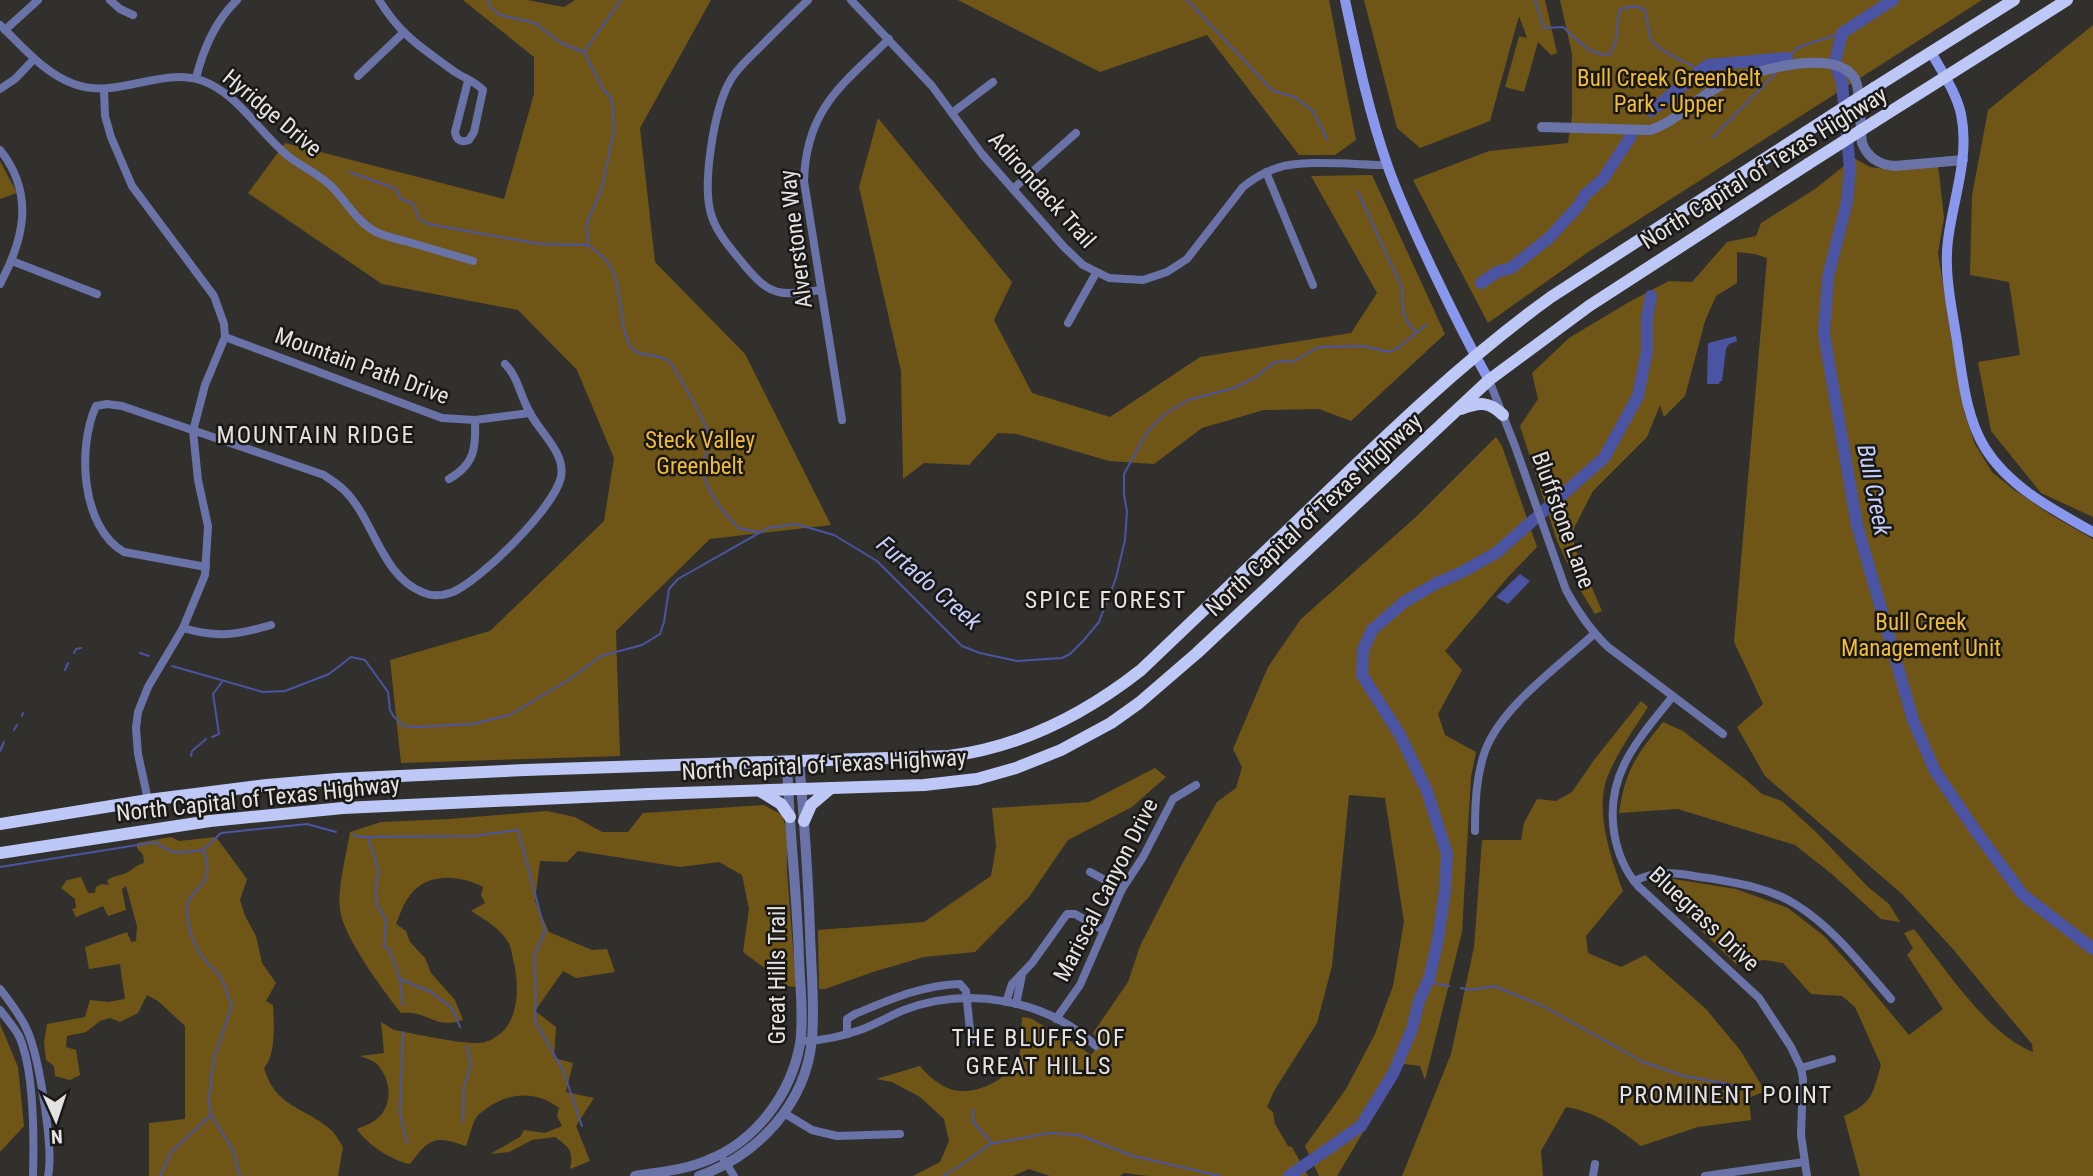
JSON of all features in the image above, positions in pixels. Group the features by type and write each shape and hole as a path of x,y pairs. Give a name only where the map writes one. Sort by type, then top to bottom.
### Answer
{"highway":[{"name":"North Capital of Texas Highway","path":"0,824 148,800 337,779 949,756 974,753 1029,736 1083,710 1141,670 1372,448 1475,355 1551,297 2014,0"},
{"name":"North Capital of Texas Highway","path":"2,853 210,821 343,808 649,793 924,785 993,776 1061,750 1111,723 1139,703 1197,653 1489,380 1588,306 2067,0"},
{"path":"1457,410 1481,403 1495,407 1503,415"},
{"path":"804,821 811,805 831,788"},
{"path":"760,791 780,804 790,817"}],"main road":[{"path":"1345,0 1361,73 1387,165 1406,214 1489,380"},
{"path":"1931,52 1961,114 1963,130 1963,160 1946,261 1963,380 1977,431 1983,446 1995,463 2011,478 2042,502 2093,532"}],"street":[{"path":"2,27 38,0"},
{"path":"110,0 133,15"},
{"path":"196,78 204,53 221,19 237,0"},
{"path":"379,0 402,33 483,90 474,132 465,142 456,137 455,132 468,81"},
{"path":"808,0 730,80 712,133 708,195 709,209 716,227 735,254 763,285 787,293 821,290"},
{"name":"Adirondack Trail","path":"851,0 932,86 982,154 1073,256 1096,273 1109,278 1143,279 1167,272 1179,265 1187,259 1243,187 1275,168 1299,164 1387,165"},
{"name":"Hyridge Drive","path":"2,27 34,59 74,84 104,90 154,79 196,78 225,93 286,154 322,178 375,232 473,261"},
{"path":"358,76 402,33"},
{"name":"Alverstone Way","path":"842,420 804,181 807,147 825,105 889,39"},
{"path":"0,89 15,79 34,59"},
{"path":"1542,127 1650,130 1673,119 1718,87 1736,79 1804,63 1823,63 1842,67 1850,73 1858,89 1862,143 1864,150 1874,160 1895,166 1963,160"},
{"path":"951,113 993,82"},
{"path":"104,90 104,116 132,186 214,296 224,324 225,337 205,385 193,431 198,480 208,526 202,586 183,628 148,687 138,712 138,754 148,800"},
{"path":"1013,189 1076,133"},
{"path":"0,150 19,184 22,198 21,227 12,261 0,284"},
{"path":"1266,172 1312,285"},
{"path":"12,261 97,295"},
{"path":"1068,323 1096,273"},
{"name":"Mountain Path Drive","path":"225,337 442,418 475,420 530,413"},
{"path":"206,567 124,552 104,537 96,520 87,483 88,424 96,406 122,405 310,470 335,483 353,501 399,574 421,592 433,596 444,595 455,591 522,536 561,476 555,450 530,413 514,373 505,364"},
{"name":"Bluffstone Lane","path":"1489,380 1515,446 1552,556 1576,610 1594,634 1723,734"},
{"path":"449,479 460,473 472,457 475,446 475,420"},
{"path":"183,628 218,635 234,635 271,625"},
{"path":"1475,831 1479,773 1485,751 1496,732 1518,702 1594,634"},
{"name":"Bluegrass Drive","path":"1673,696 1621,769 1613,796 1615,839 1634,881 1650,899 1759,998 1791,1047 1801,1068 1804,1091 1801,1135 1807,1176"},
{"name":"Great Hills Trail","path":"635,1176 693,1166 720,1154 755,1129 771,1111 806,1041 813,1019 808,901 804,821 795,789 793,762"},
{"name":"Mariscal Canyon Drive","path":"1056,1019 1080,985 1122,889 1143,857 1173,799 1196,785"},
{"name":"Great Hills Trail","path":"699,1176 727,1164 756,1144 784,1113 806,1069 790,817 795,789"},
{"path":"1090,872 1122,889"},
{"path":"1634,881 1648,874 1665,872 1737,883 1794,903 1842,944 1891,999"},
{"path":"797,901 808,901"},
{"path":"1006,1002 1012,984 1022,975 1067,914 1075,914 1103,930"},
{"path":"1016,1004 1022,975"},
{"path":"846,1034 847,1019 855,1014 905,993 928,987 960,984 966,991 971,1040"},
{"path":"0,989 27,1029 35,1051 47,1121 50,1168 48,1176"},
{"path":"806,1041 846,1034 920,1004 967,998 1016,1004 1056,1019 1096,1046"},
{"path":"0,1010 19,1037 25,1058 33,1120 33,1176"},
{"path":"1801,1068 1832,1059"},
{"path":"784,1113 812,1130 837,1136 900,1134"},
{"path":"720,1154 734,1176"},
{"path":"1705,1176 1804,1162"},
{"path":"1593,1176 1595,1164"}],"green space":[{"name":"Steck Valley Greenbelt","path":"463,0 527,0 564,7 575,0 711,0 640,128 655,262 745,354 831,525 710,539 616,631 620,756 401,763 390,660 490,631 604,521 614,458 577,370 518,310 382,284 248,193 285,143 504,199 534,94 534,57"},
{"path":"958,0 1329,0 1356,140 1335,155 1299,155 1207,35 1100,72"},
{"path":"1364,0 1545,0 1557,53 1551,55 1538,42 1524,92 1505,87 1519,36 1527,38 1519,16 1490,121 1420,148 1397,128"},
{"name":"Bull Creek Greenbelt Park - Upper","path":"1560,0 1982,0 1591,250 1488,323 1413,180 1489,151 1568,143 1572,116 1572,54"},
{"path":"2093,25 2093,517 2041,493 1991,431 1978,362 2020,355 2009,282 1970,275 1972,196 1988,110"},
{"path":"878,118 1012,282 994,320 1032,393 1110,417 1200,357 1351,333 1377,293 1311,176 1372,175 1445,334 1351,421 1319,409 1264,410 1202,428 1154,464 1109,461 1017,434 998,433 969,465 924,463 903,479 901,371 859,187"},
{"name":"Bull Creek Management Unit","path":"1854,158 1870,167 1894,170 1938,165 1944,218 1938,253 1965,415 1975,444 1992,472 2013,489 2093,539 2093,1176 1860,1176 1844,1116 1867,1101 1881,1065 1855,1007 1842,996 1811,994 1783,963 1765,960 1736,964 1651,882 1673,879 1736,889 1788,908 1824,936 1909,1035 1943,1009 1907,955 1913,948 1904,933 1914,929 1983,1015 1999,1031 2033,1052 2032,1044 1952,948 1902,894 1765,776 1737,727 1763,704 1734,642 1767,258 1737,252 1737,283 1716,296 1705,321 1685,396 1664,417 1660,405 1647,437 1593,491 1574,528 1574,546 1602,611 1595,614 1580,590 1557,541 1520,426 1538,399 1532,373 1569,338 1669,281 1692,282 1727,242 1756,236 1761,223 1815,189"},
{"path":"0,161 17,193 0,199"},
{"path":"1496,437 1502,446 1537,547 1445,651 1462,670 1438,714 1445,735 1476,752 1471,777 1462,932 1425,1080 1420,1066 1404,1064 1337,1176 1319,1176 1305,1146 1346,1089 1375,1034 1393,986 1404,922 1385,798 1349,795 1332,966 1317,1023 1274,1091 1267,1107 1273,1112 1275,1124 1308,1176 1148,1176 1124,1173 1120,1176 1050,1176 1029,1169 1013,1176 913,1176 940,1162 949,1141 944,1119 920,1097 892,1082 876,1079 920,1066 950,1089 968,1091 988,1086 1005,1075 1019,1057 1022,1017 1030,1018 1091,1055 1101,1043 1093,1033 1128,982 1140,946 1182,864 1217,802 1236,788 1242,767 1233,749 1268,667 1301,619 1417,516"},
{"path":"1641,701 1648,707 1613,764 1603,802 1606,833 1623,891 1586,936 1588,953 1621,967 1645,955 1706,1009 1740,1050 1765,1091 1749,1098 1751,1120 1698,1127 1641,1146 1598,1117 1566,1107 1541,1151 1543,1176 1402,1176 1451,1054 1474,947 1482,840 1521,840 1524,823 1537,799 1556,801 1572,792"},
{"path":"1663,722 1683,731 1762,794 1782,801 1817,833 1868,887 1889,904 1900,922 1881,919 1795,845 1678,809 1619,813 1629,773"},
{"path":"1155,768 1166,777 1132,807 1068,840 1029,897 975,952 924,957 819,989 818,930 924,922 991,876 996,847 992,808 1089,802"},
{"path":"764,805 782,815 787,831 787,871 796,987 788,986 743,952 749,909 742,875 719,862 680,867 578,851 567,862 540,861 535,901 549,932 592,950 607,949 615,972 576,978 563,971 535,1011 556,1027 554,1058 573,1063 566,1092 594,1098 576,1126 590,1161 570,1169 569,1150 555,1137 532,1140 509,1152 490,1154 520,1137 524,1130 545,1133 562,1126 557,1116 559,1108 533,1096 514,1096 496,1103 476,1118 466,1146 434,1141 422,1149 410,1164 388,1156 361,1134 357,1129 377,1119 388,1099 387,1083 381,1069 374,1062 360,1056 384,1053 381,1022 394,1030 468,1043 485,1042 496,1037 511,1020 517,986 511,950 505,937 471,911 485,903 481,895 483,887 455,878 435,879 418,887 411,894 396,924 406,931 410,942 425,958 431,973 455,1000 463,1020 445,1023 419,1014 401,1013 365,963 342,920 340,891 350,832 381,822 547,811 575,817 602,832 628,832 643,813"},
{"path":"171,837 179,841 216,837 247,879 240,900 256,936 262,963 276,983 266,1001 273,1005 274,1029 271,1055 264,1068 269,1081 283,1099 320,1121 335,1135 343,1147 338,1176 149,1176 149,1123 185,1119 185,1026 158,1001 147,995 138,1013 120,1022 110,1018 100,1021 86,1032 67,1036 66,1047 76,1050 80,1075 70,1080 55,1076 54,1066 46,1060 44,1042 47,1024 85,1017 90,1000 108,1002 125,999 120,964 89,969 85,947 127,932 131,942 136,941 137,926 126,886 122,889 126,910 108,916 103,906 76,917 72,909 76,908 75,899 61,888 67,880 81,877 88,893 95,893 96,887 109,885 107,880 144,863 137,843"},
{"path":"0,1024 18,1067 24,1126 0,1152"}],"water":[{"path":"1736,336 1737,341 1729,344 1726,349 1722,381 1719,384 1707,384 1708,343"},
{"path":"1520,574 1530,581 1508,604 1496,597"}],"waterway":[{"path":"488,0 490,7 500,15 535,23 561,43 584,52"},
{"path":"621,0 584,52 603,89 611,98 614,130 602,188 587,223 588,245 604,258 613,272 623,325 630,345 639,353 658,356 669,362 699,413 710,439 703,468 713,496 738,528 758,532"},
{"path":"1187,0 1273,91 1295,97 1313,111 1327,139"},
{"path":"1535,0 1544,28 1563,27 1590,50 1603,54 1610,54 1613,49 1620,9 1636,6 1644,10 1653,42 1672,56 1701,70"},
{"name":"Bull Creek","path":"1893,0 1842,33 1835,62 1842,83 1850,169 1847,202 1828,277 1824,334 1857,525 1913,720 1935,771 2023,895 2093,949"},
{"path":"1787,58 1799,47 1842,33"},
{"name":"Furtado Creek","path":"1651,111 1708,65 1787,58"},
{"path":"1712,138 1775,74"},
{"name":"Furtado Creek","path":"1481,283 1497,272 1511,268 1549,238 1585,195 1603,179 1631,136"},
{"path":"350,172 396,189 401,199 413,203 419,219 428,224 540,244 587,245"},
{"path":"1358,192 1402,288 1403,312 1415,331"},
{"path":"1289,1176 1361,1126 1394,1072 1430,976 1445,891 1447,854 1427,791 1400,735 1362,675 1363,650 1372,630 1404,602 1496,553 1604,458 1638,396 1647,351 1647,318 1651,296"},
{"name":"Furtado Creek","path":"172,666 263,692 285,691 329,674 351,657 365,660 388,692 390,710 394,717 404,726 473,724 510,715 570,679 601,656 642,645 660,634 669,589 678,579 768,528 796,524 834,535 877,561 962,646 1017,661 1062,658 1070,654 1099,622 1116,578 1125,540 1127,511 1124,474 1147,432 1165,414 1188,400 1234,388 1256,377 1272,364 1292,362 1319,347 1363,346 1389,352 1426,325"},
{"name":"Furtado Creek","path":"74,653 81,648"},
{"name":"Furtado Creek","path":"140,653 149,656"},
{"name":"Furtado Creek","path":"65,670 68,663"},
{"path":"212,737 219,734 213,694 222,682"},
{"name":"Furtado Creek","path":"14,730 17,725"},
{"path":"191,756 192,751 206,739"},
{"name":"Furtado Creek","path":"0,751 4,742"},
{"path":"204,849 221,833 307,824 336,832"},
{"path":"353,834 359,837 474,836 518,830 545,931 534,956 535,1021 563,1070 582,1126"},
{"path":"368,837 379,872 376,903 386,920 384,947 389,949 400,979 431,992 452,1008 460,1027"},
{"path":"0,867 156,842 173,852 203,850 207,873 190,898 187,913 194,943 204,959 221,977 232,1005 215,1055 208,1097 211,1115 233,1150 240,1176"},
{"path":"400,981 403,1005"},
{"path":"1428,982 1449,986"},
{"path":"1461,988 1470,990 1494,986 1543,1006 1643,1062 1684,1076 1744,1087"},
{"path":"403,1032 400,1113 407,1143"},
{"path":"463,1122 464,1086 471,1064 467,1046"},
{"path":"973,1109 973,1122 992,1143"},
{"path":"160,1176 171,1152 210,1116"},
{"path":"943,1176 990,1144 1049,1133 1079,1135 1133,1156 1220,1176"}],"district":[{"name":"MOUNTAIN RIDGE","path":"316,435"},
{"name":"SPICE FOREST","path":"1106,600"},
{"name":"THE BLUFFS OF GREAT HILLS","path":"1039,1052"},
{"name":"PROMINENT POINT","path":"1726,1095"}]}
